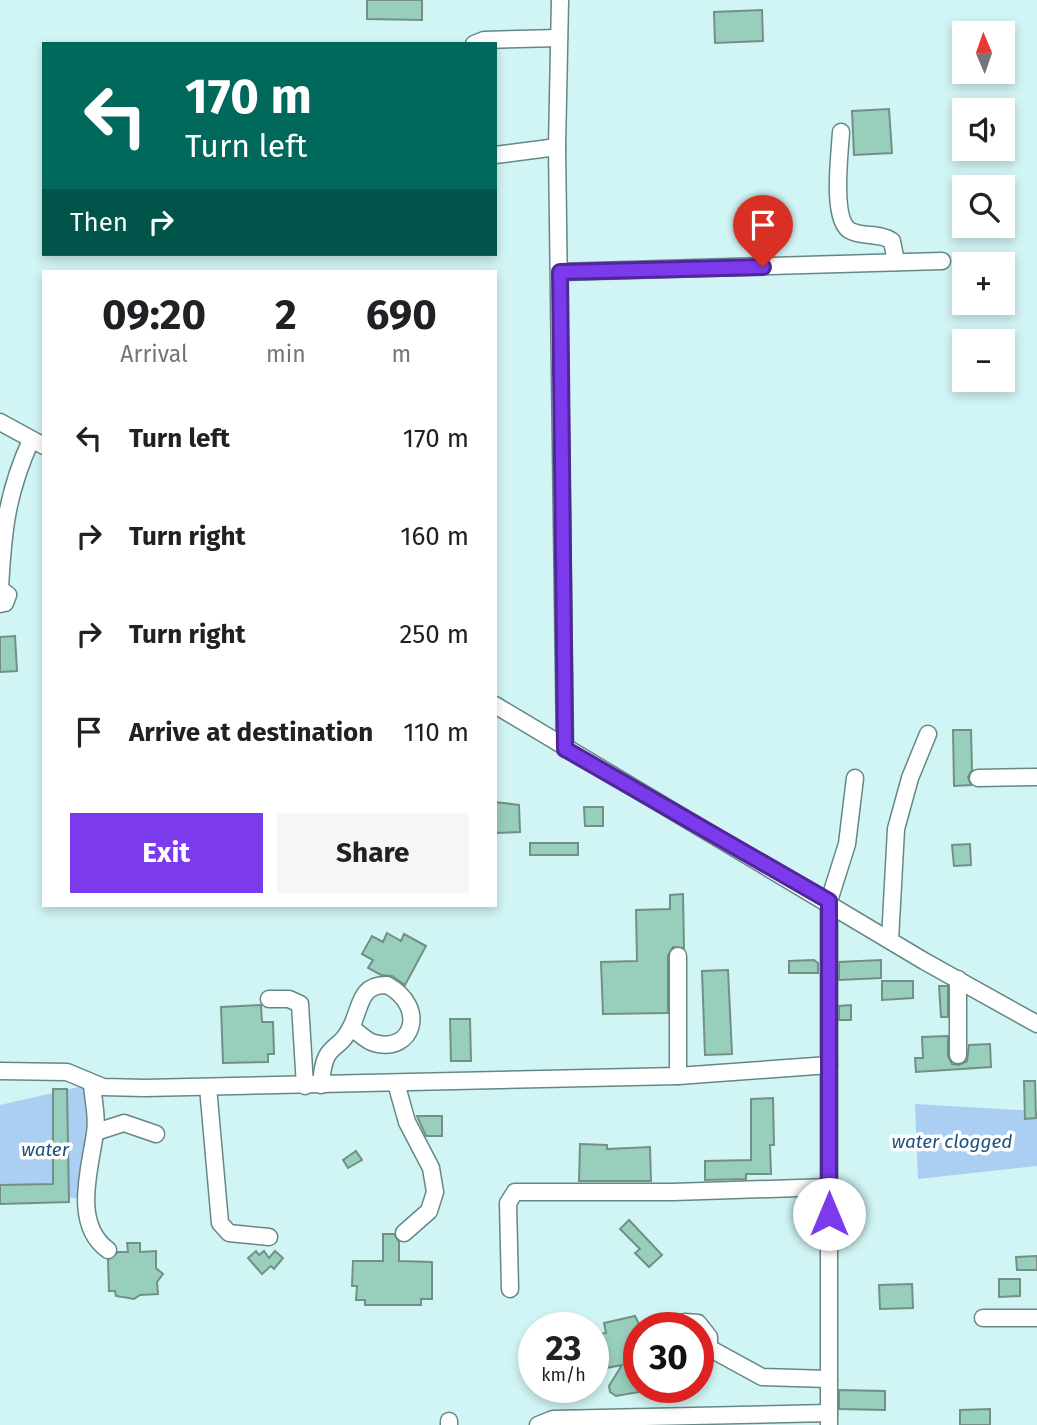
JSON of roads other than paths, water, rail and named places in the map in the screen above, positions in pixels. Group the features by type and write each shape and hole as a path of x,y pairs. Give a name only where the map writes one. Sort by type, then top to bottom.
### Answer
{"street":[{"path":"560,0 557,147 565,749"},
{"path":"479,42 559,38"},
{"path":"841,132 839,202 843,222 849,230 886,237 891,241 896,262"},
{"path":"497,155 557,147"},
{"path":"560,272 942,261"},
{"path":"0,422 38,443 10,495 0,589 6,591 8,599 0,604"},
{"path":"497,706 565,749 1037,1024"},
{"path":"890,940 895,829 909,778 928,734"},
{"path":"978,778 1037,776"},
{"path":"538,1425 553,1419 829,1419 829,901 847,844 855,778"},
{"path":"678,956 678,1076"},
{"path":"958,979 958,1055"},
{"path":"269,999 289,999 300,1004 313,1085"},
{"path":"313,1085 327,1052 351,1027"},
{"path":"0,1071 67,1072 92,1084 113,1088 678,1076 829,1065"},
{"path":"396,1083 407,1122 431,1168 435,1192 429,1211 404,1233"},
{"path":"92,1084 96,1132 86,1177 88,1219 96,1240 108,1250"},
{"path":"208,1087 220,1223 229,1233 269,1237"},
{"path":"96,1132 119,1123 156,1134"},
{"path":"510,1289 508,1203 515,1192 673,1192 829,1187"},
{"path":"983,1318 1037,1318"},
{"path":"714,1356 762,1377 829,1379"}],"water":[{"name":"water","path":"92,1084 87,1199 0,1193 0,1105"},
{"name":"water clogged","path":"915,1104 1037,1111 1037,1166 918,1179"}]}
